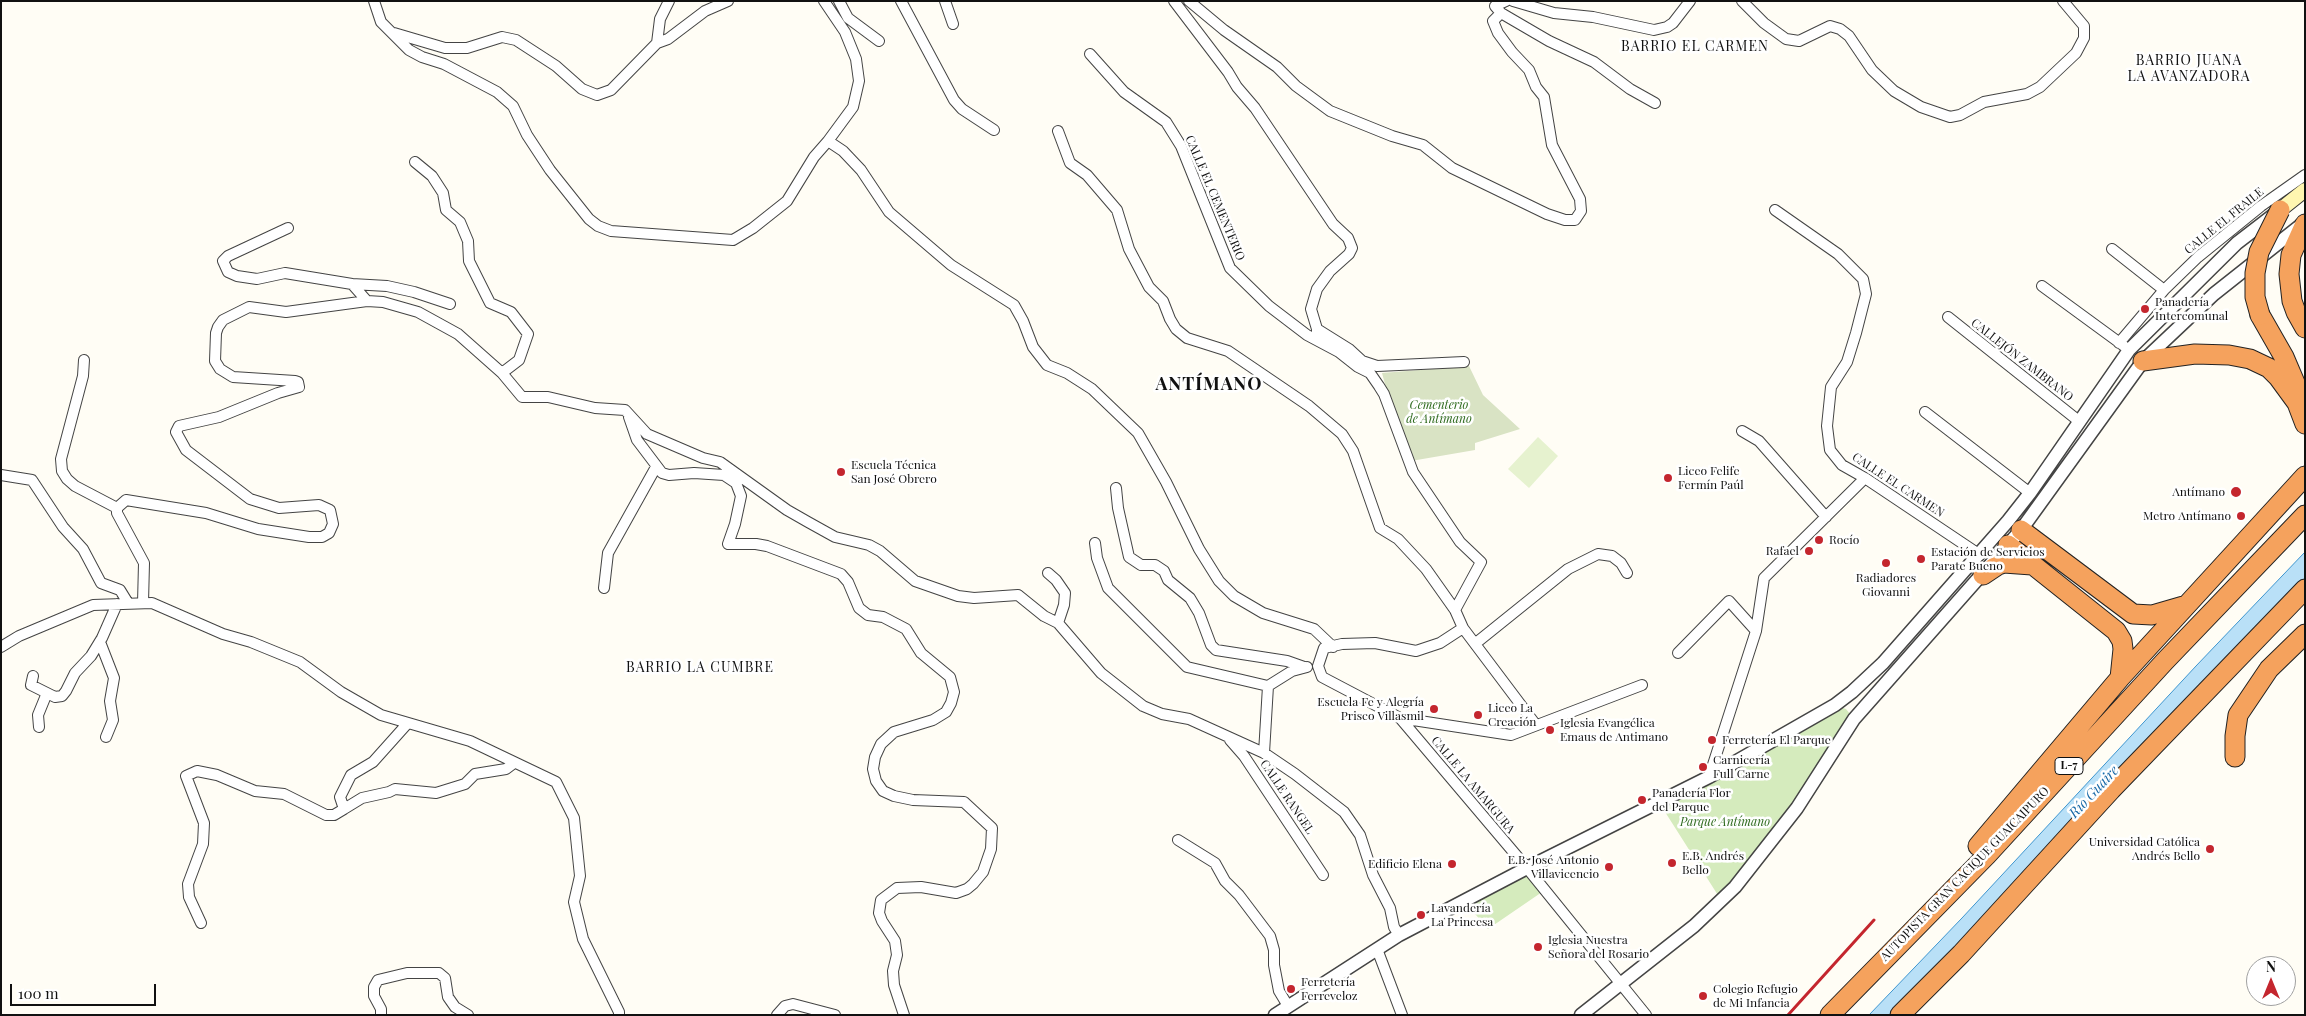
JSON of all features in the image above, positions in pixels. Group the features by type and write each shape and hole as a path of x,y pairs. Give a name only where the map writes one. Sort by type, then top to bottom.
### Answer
{"highway":[{"path":"2280,210 2259,252 2255,273 2255,297 2260,315 2284,357 2302,400 2305,415"},
{"path":"2305,223 2291,255 2289,274 2294,307 2305,328"},
{"path":"2130,351 2229,355 2250,359 2269,368 2278,376 2297,403 2305,424"},
{"path":"1899,942 2120,678 2304,475"},
{"name":"AUTOPISTA GRAN CACIQUE GUAICAIPURO","path":"1830,1015 1899,942 1987,855 2165,661 2305,515"},
{"path":"2014,526 2133,614 2152,615 2185,606"},
{"path":"2002,540 2116,631 2122,641 2123,649 2120,678"},
{"path":"1983,575 2004,563 2034,566"},
{"path":"1900,1015 1961,954 2105,798 2303,592"},
{"path":"2235,756 2238,715 2269,669 2305,634"}],"main road":[{"path":"2280,210 2305,190"}],"street":[{"path":"374,1 381,22 409,50 453,69 497,92 513,106 526,135 550,170 589,219 598,226 611,231 733,240 753,228 786,201 814,157 853,106 859,81 856,59 845,32 824,1"},
{"path":"656,43 660,19 669,1"},
{"path":"391,32 445,48 467,48 502,36 516,40 556,66 582,89 597,95 611,90 656,43 668,39 704,11 728,1"},
{"path":"839,1 848,18 879,41"},
{"path":"901,1 954,100 962,108 994,130"},
{"path":"945,1 953,24"},
{"path":"1174,1 1254,108 1332,224 1348,238 1352,248 1349,254 1330,271 1317,289 1311,309 1317,334 1349,349 1362,361 1377,366 1464,362"},
{"path":"1189,1 1277,67 1296,86 1330,111 1392,136 1423,145 1452,168 1547,214 1564,220 1575,220 1582,211 1580,199 1552,145 1544,97 1536,87 1529,70 1498,33 1493,21 1501,13"},
{"path":"1506,1 1495,6 1501,13 1549,41 1594,62 1630,89 1654,102"},
{"path":"1513,1 1547,11 1593,17 1654,30 1667,27 1673,23 1690,1"},
{"path":"1742,1 1764,23 1786,39 1799,41 1830,26 1840,29 1848,36 1872,70 1894,91 1921,107 1950,117 1960,115 1984,102 2027,94 2040,87 2076,53 2084,38 2084,26 2063,1"},
{"name":"CALLE EL CEMENTERIO","path":"1090,54 1124,92 1166,122 1181,146 1230,268 1269,306 1307,336 1317,334 1370,373 1379,386 1384,394 1413,472 1460,542 1481,562 1455,610"},
{"path":"1058,131 1070,163 1087,175 1117,210 1128,249 1149,287 1163,300 1170,320 1176,329 1187,338 1228,352 1309,406 1342,434 1353,451 1380,528 1398,539 1413,553 1455,610 1463,628 1536,725"},
{"path":"828,141 843,151 861,170 889,212 951,265 1014,305 1023,321 1033,347 1047,365 1067,373 1092,389 1138,434 1166,482 1199,549 1220,581 1234,596 1263,613 1314,629 1333,647"},
{"path":"415,162 432,176 443,193 446,210 460,222 468,241 469,260 490,303 512,312 528,334 519,360 502,373"},
{"name":"CALLE EL FRAILE","path":"2130,351 2164,290 2227,232 2305,175"},
{"name":"CALLE EL CARMEN","path":"1775,210 1838,254 1864,279 1866,294 1847,362 1831,387 1827,426 1830,450 1842,464 1980,555"},
{"path":"2014,526 2030,493 2130,351 2178,299 2237,243 2280,210"},
{"path":"1581,1015 1694,926 1735,887 1796,808 1854,718 1983,575 2002,540 2014,526 2130,351 2214,294 2305,223"},
{"path":"288,228 228,256 223,261 228,272 237,276 257,278 285,273 352,284 387,286 414,292 450,304"},
{"path":"2112,249 2164,290"},
{"path":"352,284 367,300"},
{"path":"2042,286 2130,351"},
{"path":"143,602 144,563 118,518 117,508 121,503 133,500 206,513 258,529 309,537 322,537 329,533 333,524 330,510 320,505 280,508 250,499 186,450 176,428 183,424 230,413 278,393 299,387 298,382 294,381 232,376 220,369 215,361 216,333 223,320 249,308 286,312 367,300 383,302 418,312 458,334 502,373 522,397 548,397 595,408 625,410 647,434 703,458 720,462 786,510 835,537 869,545 880,551 915,581 958,596 974,598 1018,595 1044,616 1058,623 1101,673 1143,706 1162,714 1189,718 1264,753 1335,805 1354,824 1399,935"},
{"name":"CALLEJÓN ZAMBRANO","path":"1948,317 2080,422"},
{"path":"84,360 82,376 63,452 62,471 76,486 117,508"},
{"path":"625,410 637,440 656,467 669,475 694,473 724,475 736,484 741,496 736,524 728,544 751,543 767,546 841,574 848,582 859,608 868,615 883,617 906,629 921,653 950,677 954,692 946,712 933,720 894,732 881,744 875,756 872,769 876,781 883,790 894,796 913,800 964,802 992,828 991,849 982,872 973,884 966,889 956,893 911,886 897,888 881,900 879,913 895,941 897,955 894,985 904,1015"},
{"path":"1925,412 2030,493"},
{"path":"1742,431 1759,441 1826,517"},
{"path":"604,588 608,553 656,467"},
{"path":"1,476 32,480 63,526 84,549 101,583 120,590 122,603 100,642 75,673 62,696 55,697 31,685 33,676"},
{"path":"1709,777 1756,631 1764,578 1865,478"},
{"path":"1116,488 1118,508 1124,526 1129,557 1140,565 1155,565 1164,572 1168,580 1190,598 1199,613 1211,645 1216,650 1287,661 1304,667"},
{"path":"1276,1015 1399,935 1527,868 1709,777 1835,705 1883,663 1980,555 2002,540"},
{"path":"1095,542 1097,558 1108,588 1187,667 1268,686 1281,680 1292,671 1304,667 1318,666 1324,648 1342,644 1375,643 1416,651 1435,646 1463,628"},
{"path":"1476,644 1568,569 1598,554 1612,556 1627,573"},
{"path":"1048,573 1056,580 1065,593 1064,605 1058,623"},
{"path":"1678,653 1729,601 1756,631"},
{"path":"2,644 93,605 152,603 223,634 251,642 300,662 341,692 381,715 470,741 514,764 556,782 574,818 580,876 574,902 583,940 619,1012 618,1015"},
{"path":"100,642 114,678 110,701 113,720 106,737"},
{"path":"1883,663 1887,672 1895,673"},
{"name":"CALLE LA AMARGURA","path":"1318,666 1322,677 1400,718 1511,735 1642,685"},
{"path":"1264,753 1268,686"},
{"path":"39,727 38,715 48,693"},
{"path":"1835,705 1843,707 1854,718"},
{"name":"CALLE LA AMARGURA","path":"1400,718 1527,868 1646,1015"},
{"path":"344,809 340,797 351,775 373,762 407,724"},
{"name":"CALLE RANGEL","path":"1226,736 1244,756 1323,875"},
{"path":"201,923 189,897 188,884 203,844 204,823 186,776 197,771 216,775 255,790 284,794 326,815 334,815 362,798 395,789 436,793 465,784 475,774 506,770 514,764"},
{"path":"1178,840 1214,863 1225,881 1270,936 1274,950 1274,965 1279,991 1288,1006"},
{"path":"1377,949 1402,1015"},
{"path":"381,1015 381,1009 374,996 374,987 378,980 407,974 427,973 439,973 445,978 448,997 455,1007 468,1015"},
{"path":"777,1015 785,1006 793,1004 835,1015"}],"green space":[{"name":"Cementerio de Antímano","path":"1469,366 1483,395 1520,429 1475,443 1475,450 1411,461 1395,421 1382,373"},
{"path":"1538,437 1558,456 1529,488 1508,469"},
{"name":"Parque Antímano","path":"1835,705 1846,709 1854,719 1743,876 1721,900 1660,804"},
{"path":"1527,868 1545,890 1488,929 1464,901"}],"water":[{"name":"Río Guaire","path":"2305,552 2305,581 1896,1015 1869,1015 1962,918 2196,666"}],"railway":[{"path":"1788,1015 1874,920"}],"place":[{"name":"Panadería Intercomunal","path":"2145,309"},
{"name":"Escuela Técnica San José Obrero","path":"841,472"},
{"name":"Liceo Felife Fermín Paúl","path":"1668,478"},
{"name":"Antímano","path":"2236,492"},
{"name":"Metro Antímano","path":"2241,516"},
{"name":"Rocío","path":"1819,540"},
{"name":"Rafael","path":"1809,551"},
{"name":"Estación de Servicios Parate Bueno","path":"1921,559"},
{"name":"Radiadores Giovanni","path":"1886,563"},
{"name":"Escuela Fe y Alegría Prisco Villasmil","path":"1434,709"},
{"name":"Liceo La Creación","path":"1478,715"},
{"name":"Iglesia Evangélica Emaus de Antimano","path":"1550,730"},
{"name":"Ferretería El Parque","path":"1712,740"},
{"name":"Carnicería Full Carne","path":"1703,767"},
{"name":"Panadería Flor del Parque","path":"1642,800"},
{"name":"Universidad Católica Andrés Bello","path":"2210,849"},
{"name":"E.B. Andrés Bello","path":"1672,863"},
{"name":"Edificio Elena","path":"1452,864"},
{"name":"E.B. José Antonio Villavicencio","path":"1609,867"},
{"name":"Lavandería La Princesa","path":"1421,915"},
{"name":"Iglesia Nuestra Señora del Rosario","path":"1538,947"},
{"name":"Ferretería Ferreveloz","path":"1291,989"},
{"name":"Colegio Refugio de Mi Infancia","path":"1703,996"}],"district":[{"name":"BARRIO EL CARMEN","path":"1695,47"},
{"name":"BARRIO JUANA LA AVANZADORA","path":"2189,69"},
{"name":"ANTÍMANO","path":"1209,384"},
{"name":"BARRIO LA CUMBRE","path":"700,668"}]}
